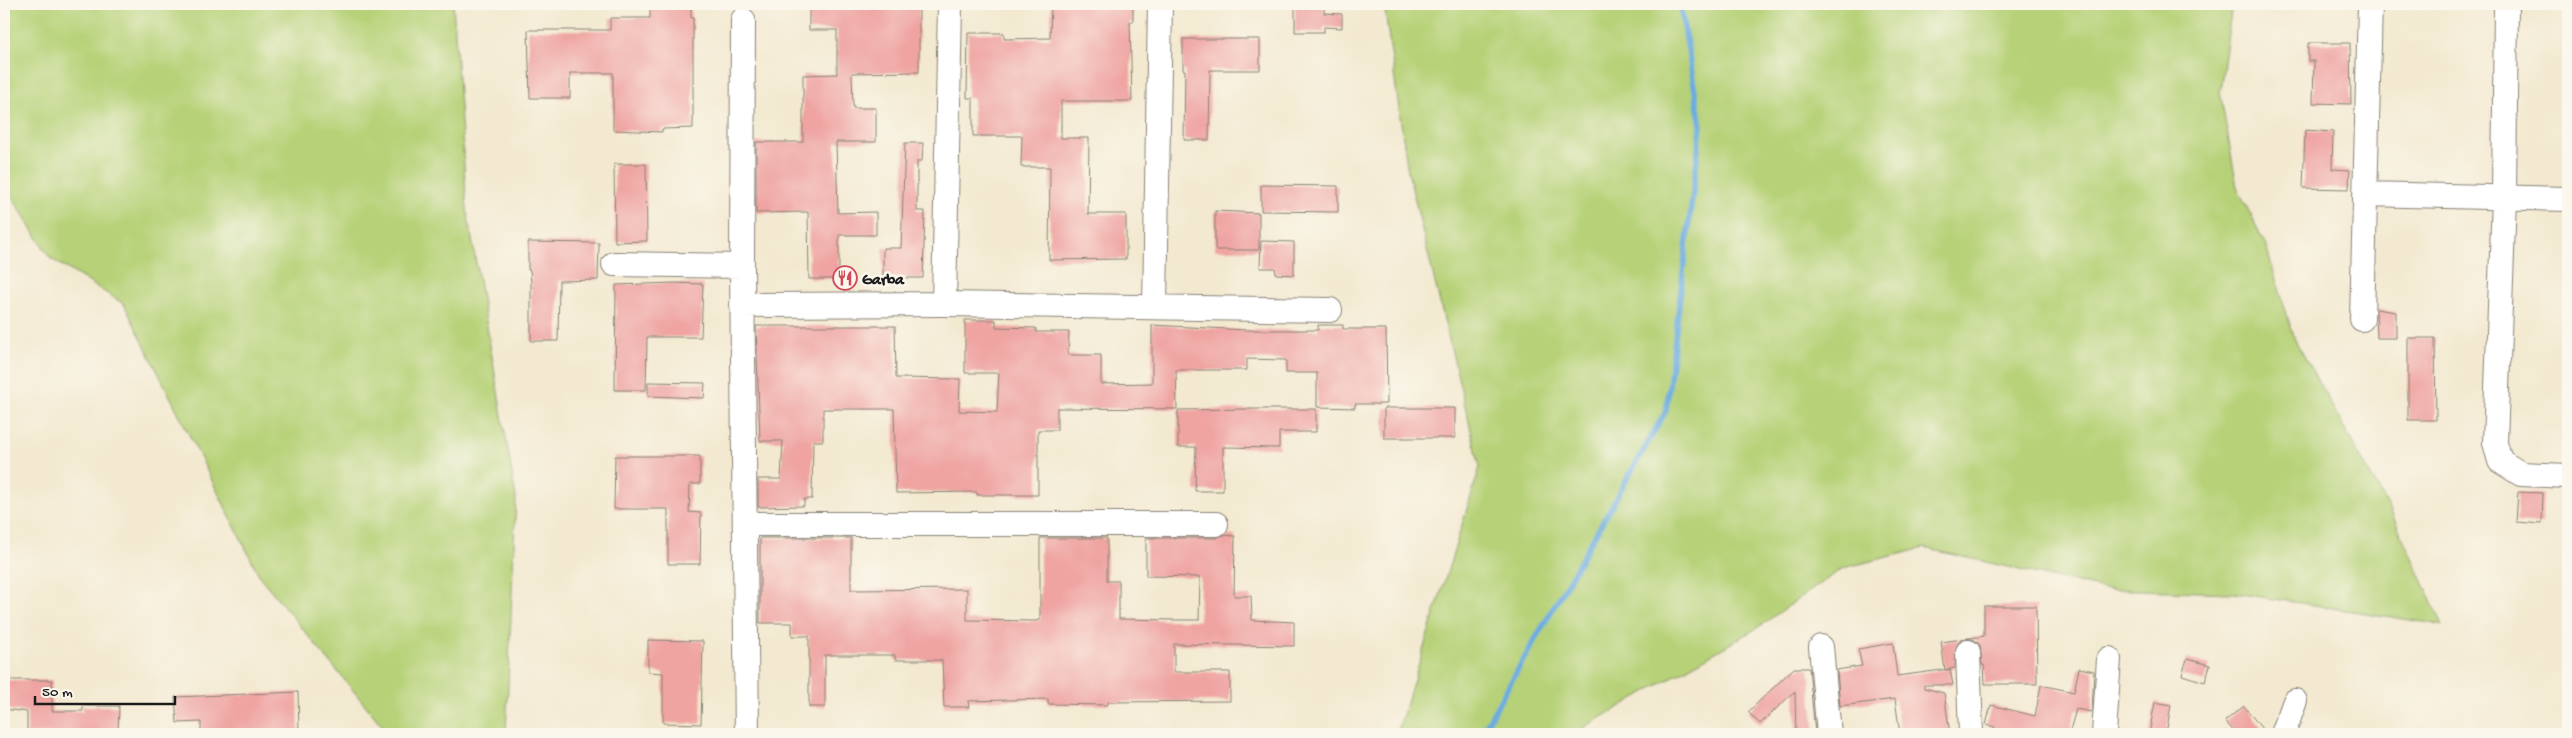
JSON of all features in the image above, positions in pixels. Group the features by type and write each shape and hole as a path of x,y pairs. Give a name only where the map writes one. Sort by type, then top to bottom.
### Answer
{"street":[{"path":"944,304 950,4"},
{"path":"1155,306 1160,4"},
{"path":"2362,319 2370,4"},
{"path":"2506,4 2504,198 2495,443 2500,461 2521,474 2568,476"},
{"path":"743,20 742,305 747,734"},
{"path":"2366,194 2568,199"},
{"path":"614,264 742,266"},
{"path":"742,305 944,304 1330,310"},
{"path":"746,524 1216,524"},
{"path":"1821,647 1829,734"},
{"path":"1968,652 1971,734"},
{"path":"2104,734 2109,659"},
{"path":"2283,734 2295,700"}],"green space":[{"path":"4,4 453,4 467,210 516,497 506,734 389,734 260,577 124,304 50,258 4,184"},
{"path":"1384,4 2232,4 2220,92 2237,187 2265,244 2295,340 2390,510 2443,625 2235,593 2104,589 1924,548 1843,568 1754,630 1583,728 1580,734 1397,734 1480,467 1408,172"}],"building":[{"path":"650,4 691,4 691,18 693,18 693,128 662,129 662,132 613,130 613,73 570,73 570,98 530,98 528,30 610,30 610,18 650,18"},
{"path":"836,4 919,4 919,72 852,73 853,108 876,108 876,142 836,142 838,213 876,212 876,235 839,235 839,279 809,279 808,212 756,213 756,142 803,142 803,75 837,74 837,30 809,30 809,8 836,9"},
{"path":"1051,4 1133,4 1133,22 1130,22 1132,101 1061,101 1061,138 1089,138 1088,214 1126,214 1126,259 1049,260 1050,167 1021,167 1022,136 973,136 973,98 967,98 968,33 1004,33 1004,39 1050,38"},
{"path":"1295,4 1324,4 1324,13 1342,14 1342,28 1324,27 1324,32 1295,32"},
{"path":"1183,39 1260,39 1260,70 1210,70 1209,140 1184,140 1185,70 1183,70"},
{"path":"2308,43 2350,43 2351,104 2313,103 2314,61 2308,61"},
{"path":"2305,130 2333,132 2332,169 2350,170 2349,189 2303,188"},
{"path":"905,143 923,143 922,161 917,161 917,211 925,211 923,278 883,278 883,248 901,248"},
{"path":"614,164 646,164 647,241 615,242"},
{"path":"1261,185 1338,186 1338,212 1261,211"},
{"path":"1215,211 1259,213 1259,250 1215,250"},
{"path":"1261,241 1294,242 1294,275 1276,274 1275,268 1260,268"},
{"path":"528,242 599,243 598,280 559,281 558,341 531,341 531,282 530,270 528,270"},
{"path":"703,284 701,337 647,337 646,390 615,390 616,285"},
{"path":"2376,309 2396,312 2396,338 2377,338"},
{"path":"965,320 996,320 996,327 1036,328 1036,332 1069,332 1068,355 1101,355 1101,384 1152,383 1152,325 1247,330 1318,330 1318,325 1343,325 1343,329 1386,329 1387,404 1355,404 1355,408 1317,407 1317,373 1286,373 1286,360 1247,359 1247,370 1176,370 1177,409 1057,408 1057,430 1038,430 1038,495 977,495 977,492 896,493 894,409 823,409 823,441 813,441 812,499 804,499 804,506 758,507 758,479 781,479 783,441 760,441 756,326 895,326 896,378 960,379 959,411 997,412 999,373 965,373"},
{"path":"2408,338 2435,338 2436,420 2408,420"},
{"path":"648,382 705,383 704,398 648,396"},
{"path":"1384,408 1455,408 1455,438 1384,438"},
{"path":"1316,409 1316,432 1279,432 1279,448 1223,447 1223,491 1195,491 1196,447 1178,447 1178,410"},
{"path":"615,456 700,456 700,484 690,484 689,512 701,513 700,564 668,564 668,509 614,509"},
{"path":"2518,492 2543,493 2542,524 2516,522"},
{"path":"1223,535 1235,536 1234,596 1251,596 1252,620 1294,622 1294,646 1174,644 1174,672 1230,672 1230,701 1108,702 1108,705 1048,704 1048,699 968,701 969,707 944,707 942,660 895,660 895,655 825,655 825,707 809,707 809,636 792,636 792,623 760,623 760,538 851,538 851,590 967,589 967,620 1035,621 1040,620 1040,538 1107,538 1107,581 1119,581 1119,619 1199,620 1200,577 1146,576 1146,538 1216,538"},
{"path":"1984,606 2036,606 2037,684 1985,684 1980,645 1975,640 1969,638 1984,636"},
{"path":"1967,638 1960,641 1956,646 1955,668 1945,670 1941,642"},
{"path":"648,640 703,641 701,724 663,723 663,673 648,672"},
{"path":"1893,643 1897,676 1950,669 1953,685 1924,685 1924,688 1944,693 1950,734 1900,734 1895,699 1840,706 1837,670 1862,666 1858,649"},
{"path":"2187,659 2210,665 2205,682 2182,675"},
{"path":"1794,668 1809,668 1815,734 1796,734 1795,691 1760,724 1748,712"},
{"path":"2079,668 2094,671 2092,712 2076,709 2069,734 1993,734 1995,727 1986,725 1991,705 2035,716 2041,685 2074,692"},
{"path":"4,680 52,680 52,711 83,711 83,706 119,706 118,734 27,734 27,712 4,709"},
{"path":"298,692 299,734 201,734 201,722 177,723 175,697"},
{"path":"2155,702 2171,705 2166,734 2149,734"},
{"path":"2244,706 2266,734 2236,734 2225,721"}],"waterway":[{"path":"1481,734 1666,411 1701,126 1680,4"}],"place":[{"name":"Garba","path":"845,278"}]}
